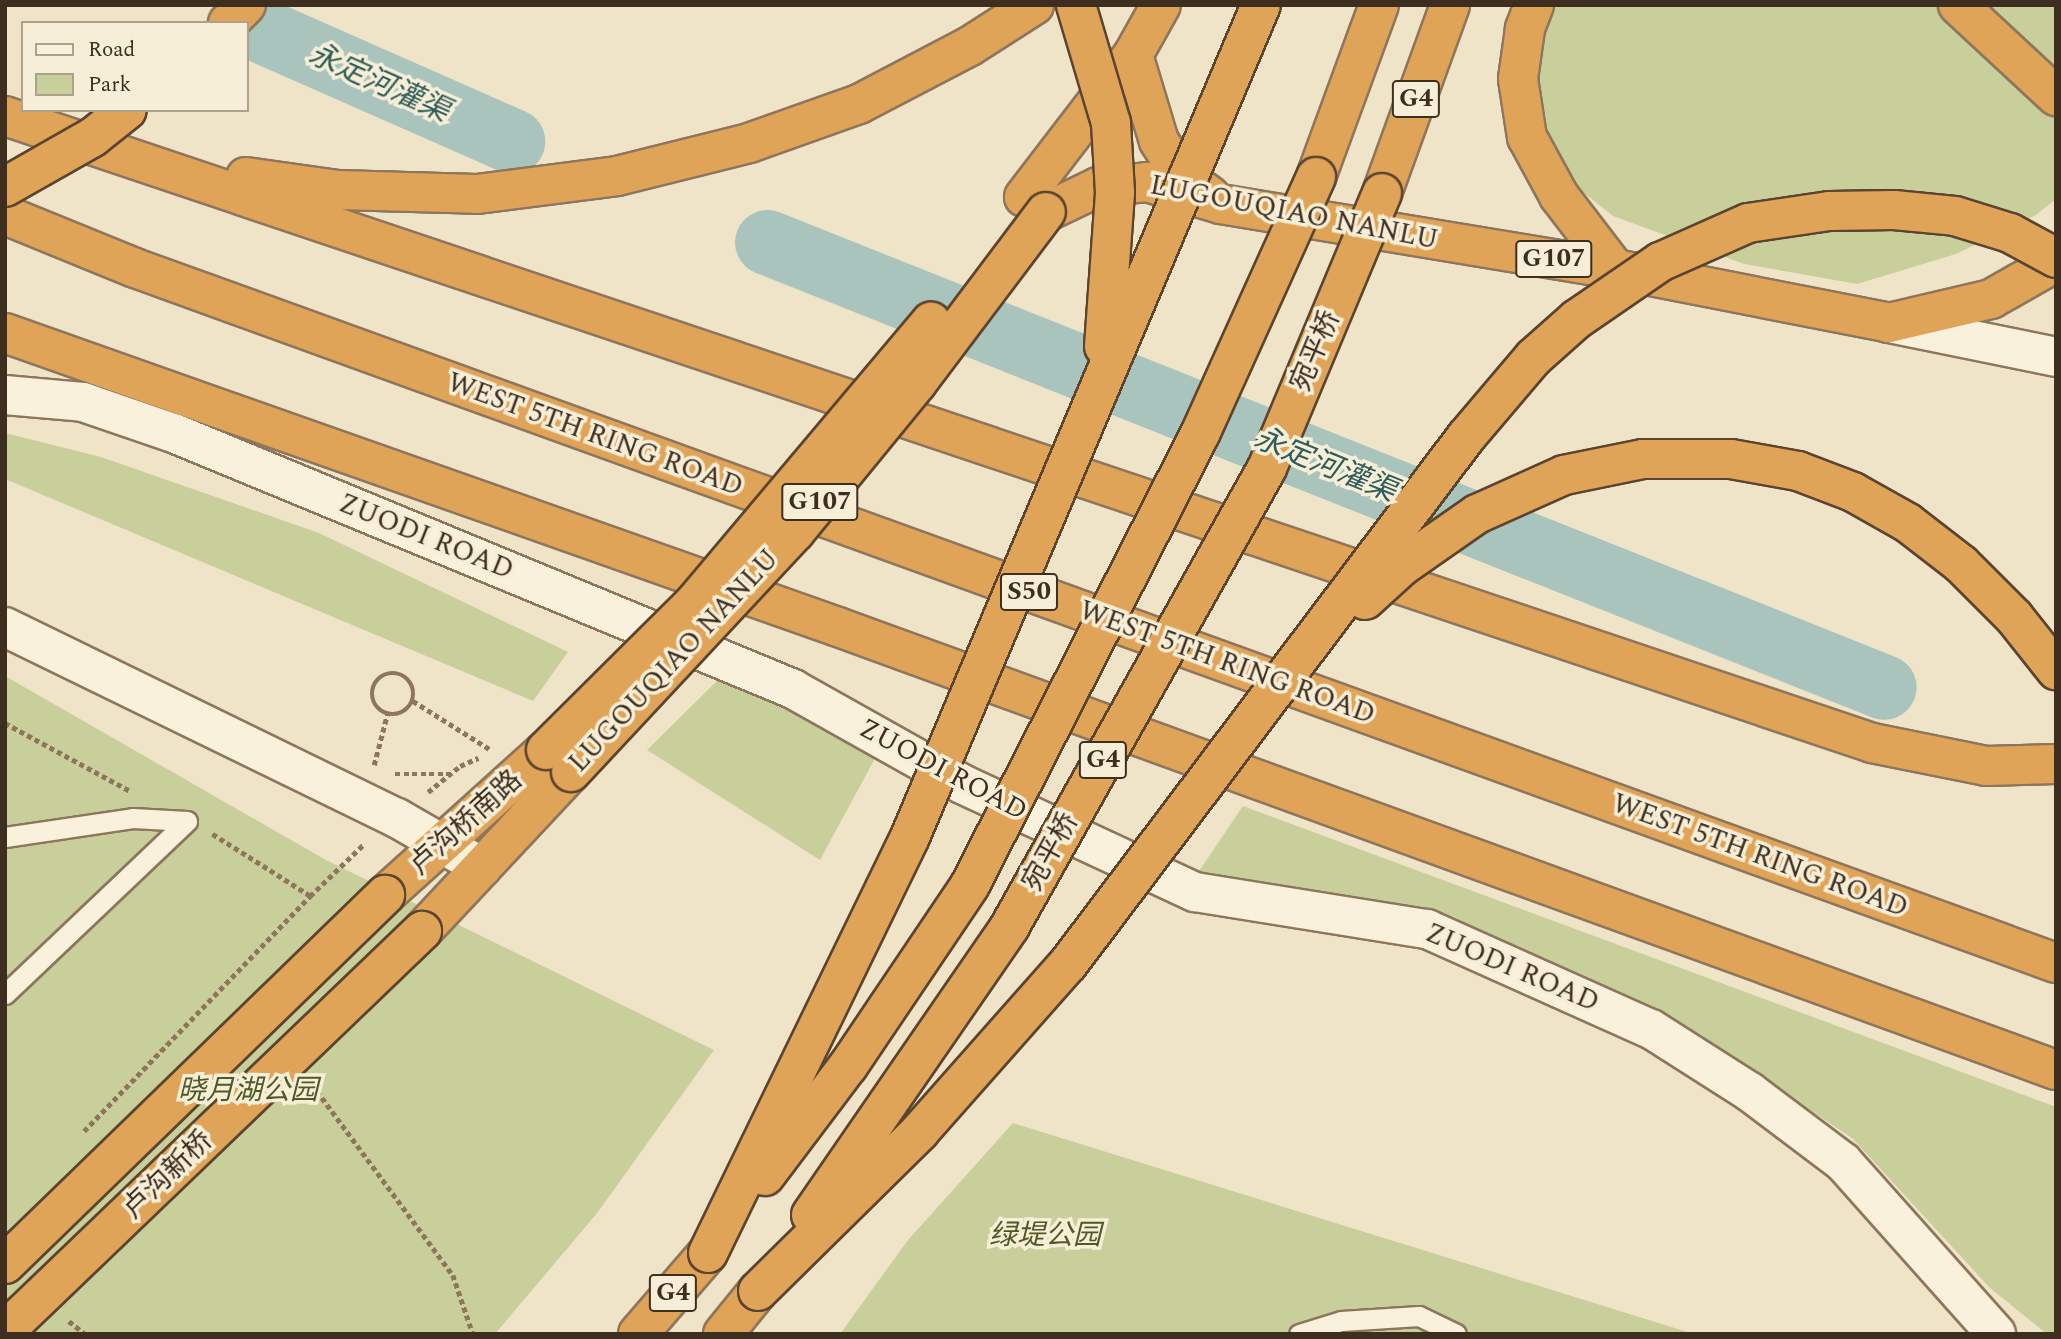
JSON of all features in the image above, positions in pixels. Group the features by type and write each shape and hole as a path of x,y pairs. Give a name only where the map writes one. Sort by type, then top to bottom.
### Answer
{"highway":[{"path":"230,21 246,5"},
{"path":"154,165 338,190 477,194 617,176 749,144 859,104 970,46 1034,5"},
{"path":"1076,5 1111,123 1115,206 1101,384"},
{"name":"LUGOUQIAO NANLU","path":"482,867 558,761 795,532 917,383 1133,55 1161,5"},
{"path":"708,1253 910,837 1261,5"},
{"name":"宛平桥","path":"708,1253 848,1066 970,885 1200,434 1316,177 1379,5"},
{"name":"宛平桥","path":"758,1292 1010,926 1266,468 1382,193 1450,5"},
{"path":"1534,5 1525,29 1518,79 1527,137 1559,196 1615,269"},
{"path":"1958,5 2047,87"},
{"path":"1133,55 1159,141 1180,174 1221,204"},
{"path":"5,187 93,137 124,112"},
{"path":"5,116 1872,743 1986,766 2056,764"},
{"name":"LUGOUQIAO NANLU","path":"1035,205 1098,187 1147,182 1221,204 1615,269 1889,323 1991,299 2056,260"},
{"path":"758,1292 920,1131 1069,964 1466,437 1533,358 1577,319 1660,262 1748,223 1829,211 1894,210 1955,216 2010,233 2056,260"},
{"name":"WEST 5TH RING ROAD","path":"5,215 135,268 2056,963"},
{"path":"5,332 838,627 2056,1070"},
{"path":"1304,655 1401,567 1477,514 1564,475 1643,459 1731,459 1798,471 1853,492 1909,523 1961,564 2014,617 2056,670"},
{"name":"卢沟桥南路","path":"386,895 442,844 558,761"},
{"name":"卢沟桥南路","path":"422,931 482,867"},
{"name":"卢沟新桥","path":"5,1264 386,895"},
{"name":"卢沟新桥","path":"5,1331 422,931"},
{"name":"G4","path":"638,1334 708,1253"},
{"name":"G4","path":"723,1334 758,1292"}],"main road":[{"path":"1889,323 2056,358"},
{"name":"ZUODI ROAD","path":"5,395 83,402 176,434 780,684 962,784 1195,892 1427,929 1651,1029 1750,1092 1843,1162 1996,1334"},
{"path":"5,627 442,844 482,867"}],"lane":[{"path":"5,837 133,818 187,821"},
{"path":"5,994 187,821"},
{"path":"1299,1334 1341,1321 1419,1315 1456,1334"}],"path":[{"path":"387,673 407,678 414,690 413,701 402,713 387,715 377,708 372,695 376,682 387,673"},
{"path":"413,701 494,752"},
{"path":"371,774 387,715"},
{"path":"5,723 139,795"},
{"path":"384,774 450,774"},
{"path":"187,821 310,896"},
{"path":"81,1134 348,858"},
{"path":"233,977 241,988"},
{"path":"306,1076 453,1275 472,1334"}],"green space":[{"path":"1527,5 2056,5 2056,199 2036,215 1956,254 1857,284 1744,264 1613,216 1564,177 1534,107"},
{"path":"5,433 101,457 319,533 568,652 533,701 5,479"},
{"path":"725,673 879,751 820,860 647,750"},
{"name":"晓月湖公园","path":"5,676 326,860 714,1050 598,1212 495,1334 5,1334"},
{"path":"1243,806 2056,1107 2056,1334 2047,1334 1990,1288 1852,1138 1688,1029 1437,916 1197,874"},
{"name":"绿堤公园","path":"1013,1123 1694,1334 840,1334 908,1240"}],"waterway":[{"name":"永定河灌渠","path":"248,24 512,141"},
{"name":"永定河灌渠","path":"767,242 1884,687"}]}
